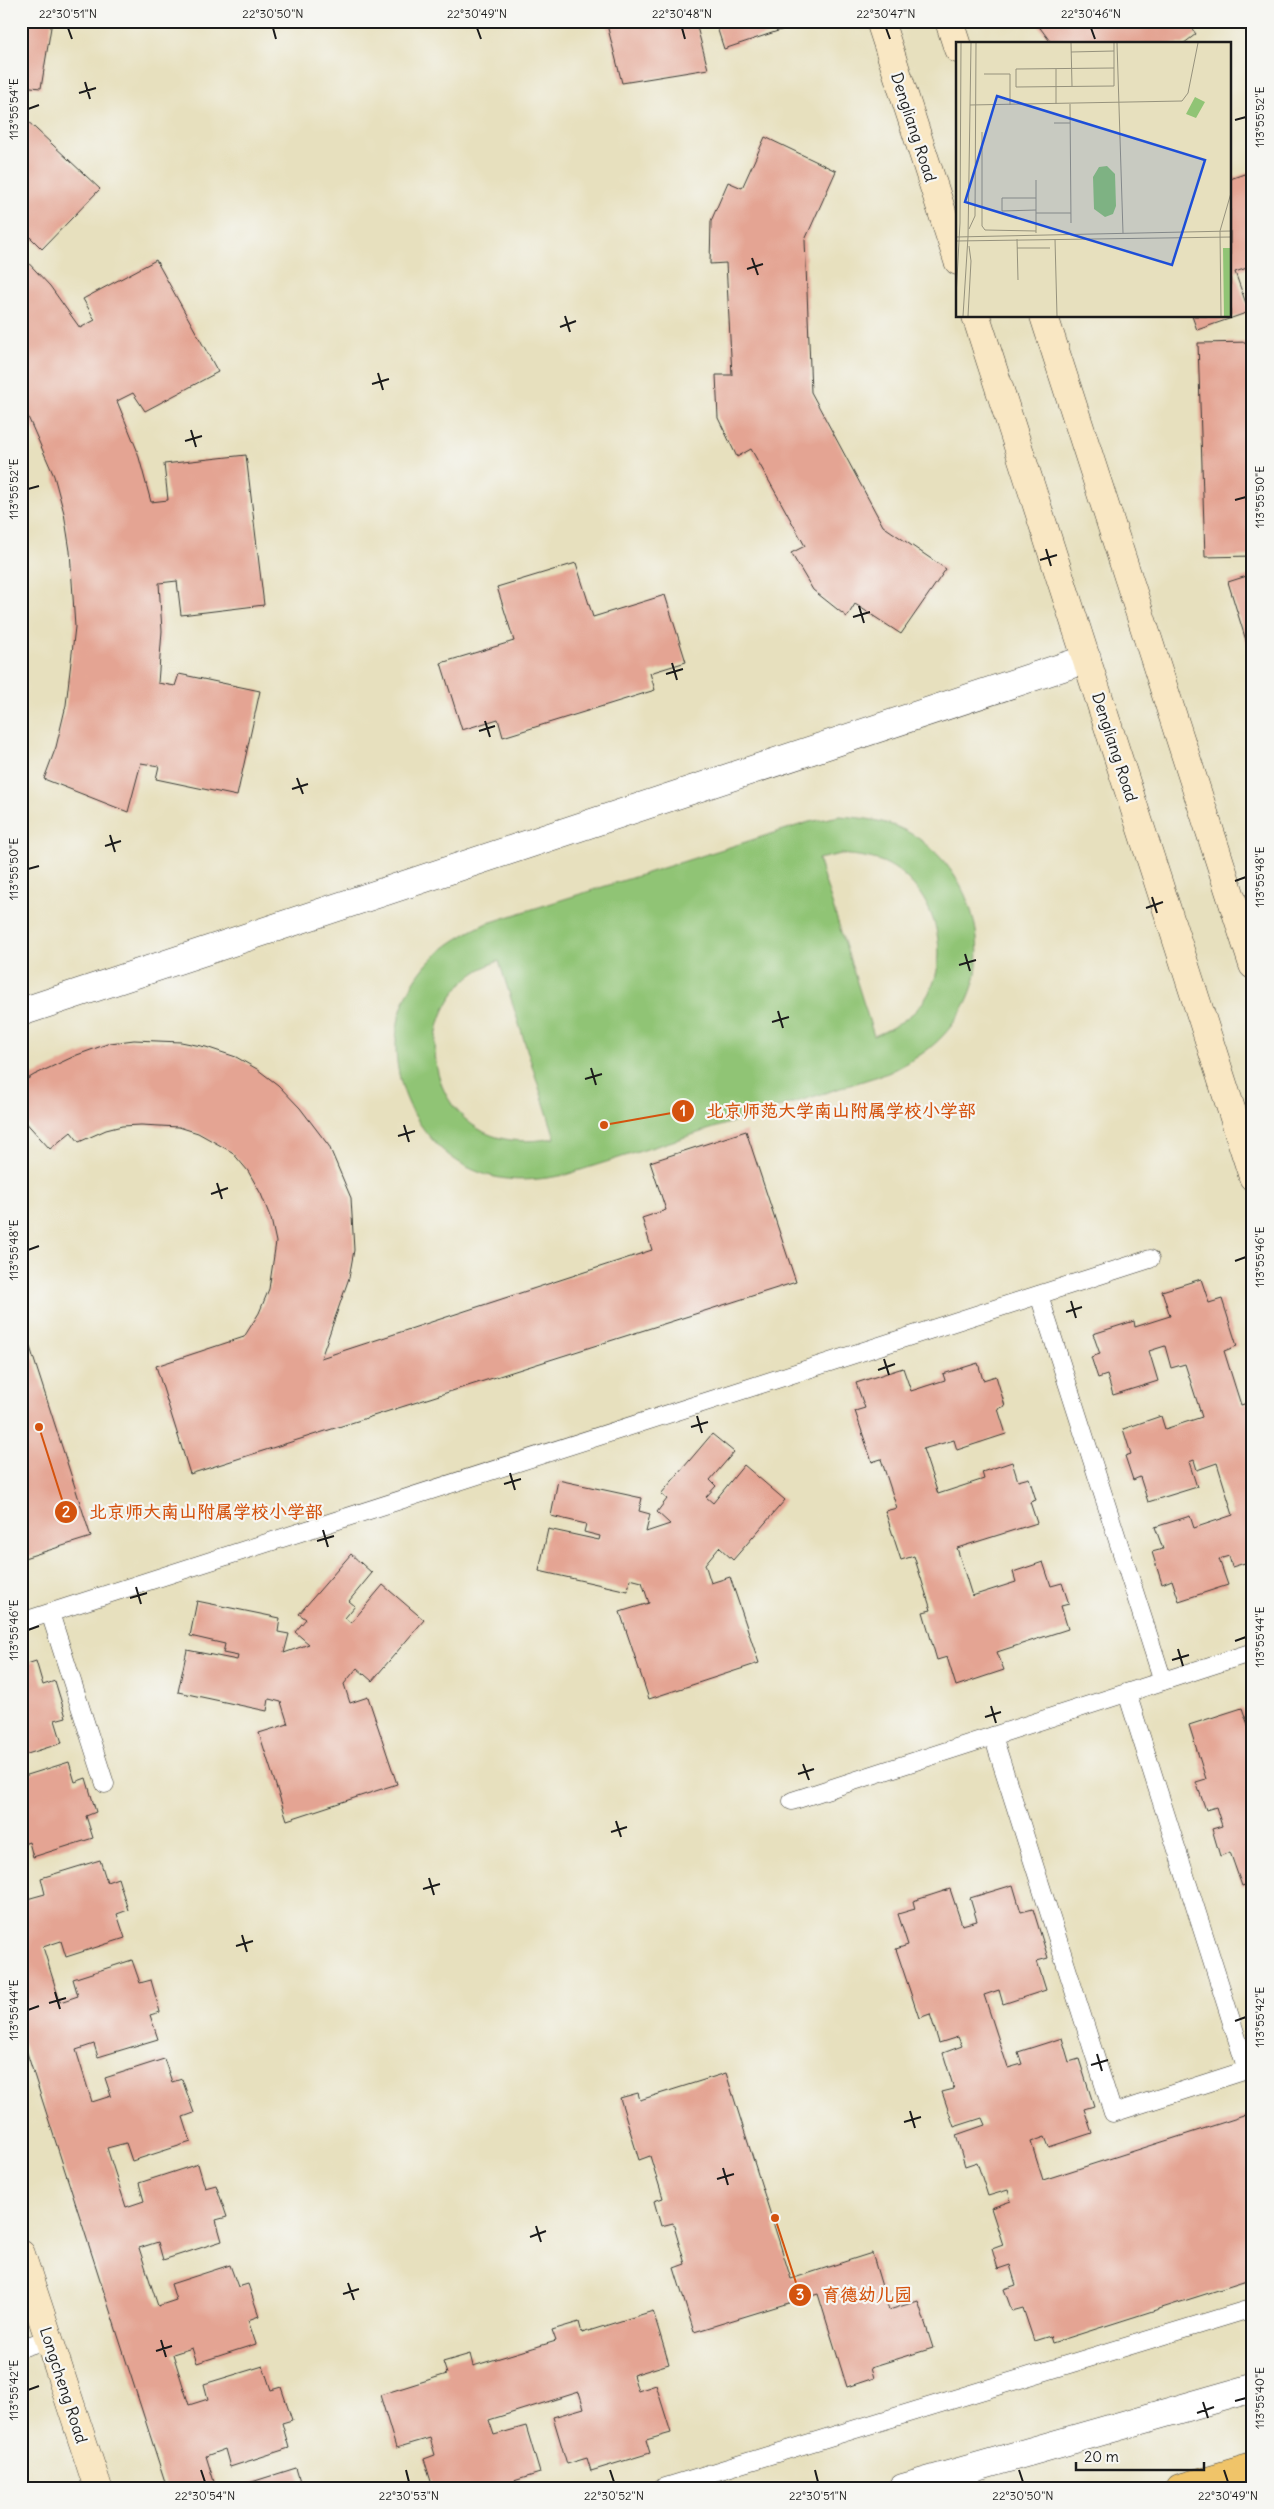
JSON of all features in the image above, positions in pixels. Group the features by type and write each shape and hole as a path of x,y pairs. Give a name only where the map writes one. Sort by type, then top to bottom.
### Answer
{"main road":[{"path":"1180,2488 1253,2467"}],"street":[{"name":"Dengliang Road","path":"880,21 956,255"},
{"path":"949,21 956,43"},
{"name":"Dengliang Road","path":"977,318 1253,1178"},
{"path":"1045,318 1253,965"},
{"path":"21,1012 1086,659"},
{"name":"Longcheng Road","path":"21,2254 98,2488"},
{"path":"903,2488 1253,2388"}],"lane":[{"path":"21,1622 1150,1260"},
{"path":"1039,1295 1163,1681"},
{"path":"50,1613 105,1784"},
{"path":"792,1801 1253,1652"},
{"path":"993,1736 1113,2113 1238,2073 1247,2070 1127,1693"},
{"path":"662,2488 1253,2308"},
{"path":"21,2348 49,2339"}],"green space":[{"path":"840,816 874,820 898,827 927,845 946,864 960,885 971,910 977,935 977,961 973,986 955,1021 930,1048 888,1073 565,1175 532,1180 516,1180 500,1178 471,1169 445,1152 425,1130 409,1104 399,1075 396,1045 400,1015 411,987 426,966 443,949 485,924 809,822","holes":["841,854 878,860 889,865 906,878 920,894 931,913 937,934 939,955 936,976 927,996 908,1017 895,1026 874,1036 818,859","499,961 555,1138 519,1141 492,1136 484,1132 461,1115 445,1093 437,1068 436,1042 441,1016 454,993 473,974"]}],"building":[{"path":"21,21 52,21 41,88 21,86"},
{"path":"606,21 700,21 696,23 708,69 622,83"},
{"path":"715,21 805,21 805,22 724,49"},
{"path":"1035,21 1186,21 1196,34 1186,42 1051,42"},
{"path":"21,115 100,189 42,249 30,237 21,247"},
{"path":"765,137 836,171 805,240 811,392 883,526 946,569 901,634 855,604 847,617 813,590 791,553 805,546 778,497 751,449 737,457 718,418 716,375 732,375 726,263 710,264 711,221 728,182 742,188"},
{"path":"1253,171 1253,266 1235,272 1249,312 1232,318 1232,178"},
{"path":"21,255 50,286 80,328 95,320 83,299 156,260 218,372 145,411 133,393 117,401 137,450 151,502 168,500 164,464 246,455 264,605 181,615 177,581 159,583 162,631 158,683 175,686 179,674 260,691 237,796 156,779 159,766 141,763 128,812 44,779 56,747 66,705 75,627 70,551 64,513 54,476 21,401"},
{"path":"1193,318 1232,318 1197,330"},
{"path":"1253,342 1253,556 1205,557 1198,343"},
{"path":"576,563 593,617 665,595 686,662 650,673 655,690 503,737 498,719 462,730 441,663 514,641 497,587"},
{"path":"1253,574 1253,659 1252,660 1228,582"},
{"path":"134,1040 181,1042 206,1047 236,1057 257,1069 278,1085 300,1108 329,1146 351,1198 354,1250 349,1278 321,1358 652,1250 642,1218 666,1210 650,1162 746,1131 796,1282 190,1474 156,1366 244,1337 259,1313 269,1289 276,1242 271,1219 261,1194 248,1171 232,1152 198,1133 179,1127 122,1126 106,1130 79,1142 71,1132 50,1149 21,1117 21,1083 77,1055 110,1043"},
{"path":"1201,1279 1209,1303 1222,1299 1237,1346 1224,1351 1241,1405 1253,1401 1253,1574 1248,1562 1232,1567 1229,1556 1219,1559 1228,1585 1179,1601 1172,1580 1162,1584 1152,1552 1163,1549 1155,1527 1190,1516 1194,1528 1233,1515 1217,1463 1197,1470 1194,1460 1189,1462 1197,1487 1148,1502 1140,1477 1133,1480 1125,1456 1131,1454 1123,1429 1161,1416 1165,1429 1202,1417 1185,1364 1171,1368 1165,1346 1149,1351 1158,1381 1113,1395 1107,1375 1098,1378 1091,1357 1100,1354 1093,1334 1134,1321 1135,1327 1170,1316 1162,1291"},
{"path":"21,1319 91,1537 21,1559"},
{"path":"978,1363 983,1380 996,1376 1005,1406 998,1409 1006,1434 957,1450 954,1440 923,1449 938,1494 984,1479 982,1472 1012,1462 1018,1481 1029,1478 1036,1500 1030,1502 1037,1523 957,1548 972,1596 1016,1582 1013,1572 1043,1562 1051,1586 1062,1583 1069,1604 1061,1606 1068,1629 997,1652 1004,1670 956,1686 947,1657 937,1660 923,1612 931,1610 914,1556 901,1560 885,1511 897,1508 881,1459 872,1462 855,1411 865,1408 856,1383 903,1368 911,1391 945,1380 943,1374"},
{"path":"712,1434 734,1452 710,1480 716,1486 706,1497 713,1503 744,1465 785,1500 733,1560 719,1547 705,1564 711,1583 730,1577 759,1663 649,1699 620,1612 649,1603 642,1582 630,1579 628,1591 539,1571 548,1529 599,1540 600,1536 584,1532 586,1524 551,1516 558,1480 642,1498 639,1511 650,1514 646,1532 670,1524 657,1512 667,1499 661,1494"},
{"path":"351,1554 372,1573 349,1601 355,1606 345,1618 351,1623 383,1585 424,1620 372,1681 357,1668 344,1684 350,1703 368,1697 397,1784 287,1820 259,1733 288,1724 281,1702 269,1699 267,1711 178,1692 187,1650 237,1660 238,1656 223,1653 225,1644 190,1636 197,1601 280,1618 278,1632 289,1634 284,1653 309,1644 295,1632 306,1619 299,1614"},
{"path":"36,1661 43,1685 55,1681 66,1717 55,1720 62,1743 21,1756 21,1666"},
{"path":"1242,1708 1253,1739 1253,1882 1242,1886 1230,1852 1220,1856 1212,1829 1222,1826 1216,1807 1206,1810 1196,1782 1206,1779 1189,1725"},
{"path":"69,1762 75,1782 86,1778 96,1812 86,1816 93,1838 33,1857 29,1842 21,1845 21,1777"},
{"path":"100,1860 107,1882 118,1878 128,1910 117,1914 125,1938 66,1957 61,1941 43,1947 60,2002 78,1996 73,1979 132,1960 140,1983 151,1980 160,2012 150,2015 158,2039 98,2057 94,2044 76,2050 92,2102 111,2096 105,2078 164,2059 172,2082 182,2079 194,2113 183,2117 191,2142 132,2161 126,2143 107,2148 126,2207 144,2201 139,2183 198,2164 205,2188 216,2185 227,2217 216,2220 222,2241 163,2260 158,2242 139,2248 158,2306 176,2300 171,2284 230,2265 238,2287 248,2284 259,2316 248,2320 256,2344 197,2363 192,2348 173,2354 189,2405 208,2399 204,2384 263,2366 271,2390 281,2387 292,2420 282,2423 289,2448 230,2467 225,2449 206,2456 216,2488 167,2488 21,2034 21,1882 27,1899 45,1894 41,1878"},
{"path":"1013,1885 1021,1912 1033,1909 1048,1958 1037,1961 1046,1990 1003,2004 999,1990 984,1995 1008,2068 1022,2064 1018,2052 1062,2038 1069,2062 1079,2059 1094,2106 1084,2109 1092,2133 1049,2147 1045,2137 1031,2142 1043,2180 1253,2113 1253,2279 1052,2343 1050,2336 1034,2341 1023,2308 1012,2311 1004,2289 1016,2285 1010,2265 998,2269 992,2249 1003,2245 991,2208 1011,2201 1008,2190 988,2196 977,2162 965,2166 956,2135 985,2125 982,2118 954,2127 942,2092 954,2089 943,2053 962,2046 958,2037 939,2043 930,2014 919,2018 896,1949 908,1945 898,1914 915,1909 913,1901 950,1889 962,1925 977,1921 970,1898"},
{"path":"726,2073 791,2279 872,2253 889,2310 918,2301 933,2348 871,2367 874,2378 847,2387 818,2294 694,2332 674,2268 685,2264 673,2223 661,2226 654,2201 663,2198 650,2156 639,2160 620,2098 638,2093 640,2100"},
{"path":"653,2311 669,2364 633,2375 638,2391 656,2385 671,2433 646,2440 650,2453 591,2471 587,2458 567,2464 553,2417 584,2408 579,2392 489,2420 494,2435 526,2426 540,2473 514,2481 517,2488 433,2488 424,2459 435,2455 430,2438 396,2448 380,2395 447,2374 443,2362 470,2354 473,2366 556,2341 552,2330 579,2322 582,2333"},
{"path":"296,2468 302,2488 236,2488 236,2487"}],"place":[{"name":"北京师范大学南山附属学校小学部","path":"604,1125"},
{"name":"北京师大南山附属学校小学部","path":"39,1427"},
{"name":"育德幼儿园","path":"775,2218"}]}
